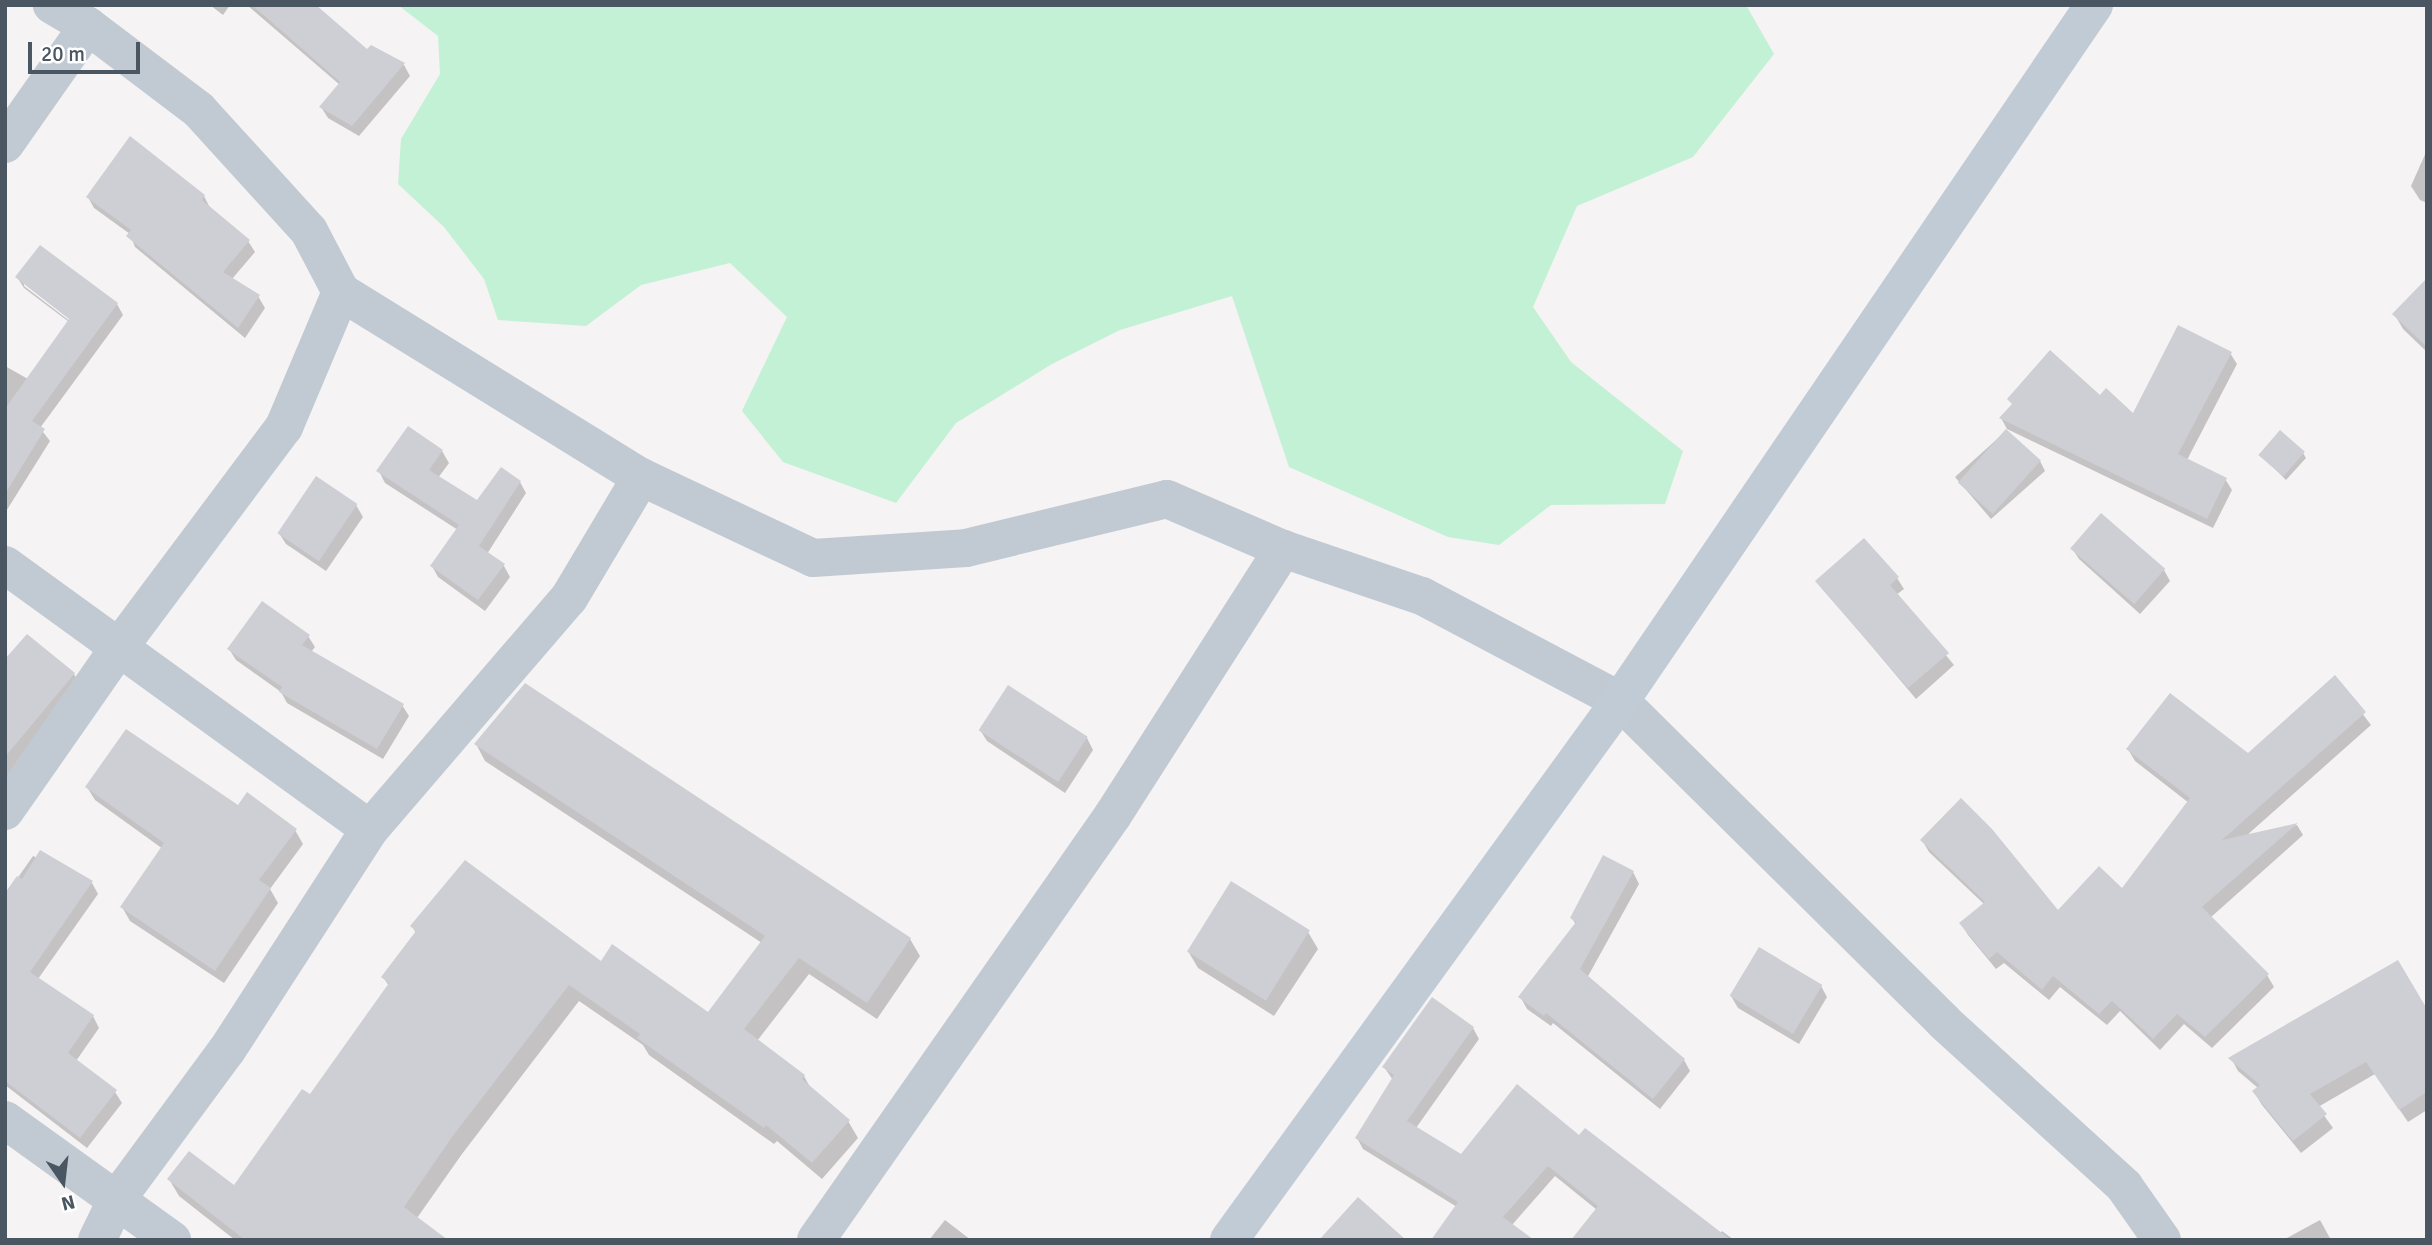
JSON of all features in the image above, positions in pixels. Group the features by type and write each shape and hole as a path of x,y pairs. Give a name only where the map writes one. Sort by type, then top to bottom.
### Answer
{"main road":[{"path":"1229,1240 1620,701 2094,5"}],"street":[{"path":"52,5 88,26 199,110 309,231 341,292 641,477 813,558 966,548 1167,499 1283,549 1422,596 1620,701 1944,1022 2124,1186 2162,1240"},
{"path":"5,144 88,26"},
{"path":"5,811 120,646 284,427 341,292"},
{"path":"97,1240 117,1199 226,1049 370,829 569,598 641,477"},
{"path":"816,1240 1113,815 1283,549"},
{"path":"5,565 370,829"},
{"path":"5,1120 172,1240"}],"green space":[{"path":"398,5 1746,5 1774,54 1693,157 1577,206 1533,307 1571,362 1683,451 1665,504 1551,505 1499,545 1448,537 1289,467 1232,296 1120,330 1052,364 956,423 896,503 783,462 742,411 787,317 730,263 641,285 586,326 498,320 484,279 444,227 398,184 401,139 440,74 438,36"}],"building":[{"path":"252,5 316,5 367,49 371,45 405,63 352,126 319,107 340,82"},
{"path":"130,136 205,195 202,200 250,240 223,272 260,295 238,328 126,236 131,230 86,197"},
{"path":"40,245 118,303 32,421 45,429 5,494 5,405 7,406 69,319 15,277"},
{"path":"2427,278 2427,347 2392,314"},
{"path":"2178,325 2232,352 2178,454 2227,478 2207,519 1999,418 2012,404 2007,399 2050,350 2100,395 2106,388 2133,413"},
{"path":"408,426 443,450 429,470 477,500 501,467 521,481 479,546 505,564 478,600 430,566 459,525 376,471"},
{"path":"2006,429 2041,460 1993,514 1958,483"},
{"path":"2280,430 2305,452 2283,477 2258,455"},
{"path":"316,476 357,504 319,561 277,533"},
{"path":"2101,513 2165,569 2134,604 2070,548"},
{"path":"1864,538 1899,577 1890,585 1949,653 1908,688 1815,581"},
{"path":"262,601 310,635 302,645 404,704 377,749 279,692 282,687 227,649"},
{"path":"27,634 75,673 5,757 5,659"},
{"path":"2335,675 2366,712 2222,840 2298,823 2202,907 2269,974 2205,1037 2177,1014 2153,1039 2112,1001 2099,1014 2053,976 2042,990 1997,952 1989,959 1959,923 1985,902 1920,840 1961,798 1992,829 2058,910 2099,866 2122,888 2190,798 2126,749 2170,693 2248,753"},
{"path":"525,683 911,938 867,1003 799,958 744,1029 805,1075 802,1079 850,1120 812,1163 766,1125 764,1128 637,1038 640,1034 569,985 452,1137 404,1207 448,1240 245,1240 167,1179 189,1151 234,1185 302,1089 310,1094 389,983 381,977 416,931 410,926 465,860 601,961 612,944 708,1012 765,936 474,744"},
{"path":"1008,685 1088,737 1058,782 979,730"},
{"path":"126,729 238,805 247,792 297,829 259,880 271,888 215,971 120,907 164,843 85,787"},
{"path":"40,850 93,881 30,972 94,1015 68,1053 117,1090 80,1138 5,1081 5,893 17,876 22,879"},
{"path":"1603,855 1634,871 1580,969 1685,1059 1653,1099 1546,1013 1544,1016 1518,997 1576,922 1570,918"},
{"path":"1231,881 1310,930 1266,1001 1187,951"},
{"path":"1759,947 1822,985 1793,1034 1730,996"},
{"path":"2398,960 2427,1009 2427,1092 2399,1110 2366,1062 2310,1094 2327,1114 2293,1141 2252,1091 2260,1085 2228,1058"},
{"path":"1432,997 1474,1027 1407,1121 1461,1154 1517,1084 1579,1135 1585,1128 1731,1240 1571,1240 1598,1206 1548,1166 1503,1217 1534,1240 1431,1240 1458,1202 1355,1138 1394,1075 1382,1067"},
{"path":"1358,1197 1406,1240 1319,1240"}]}
